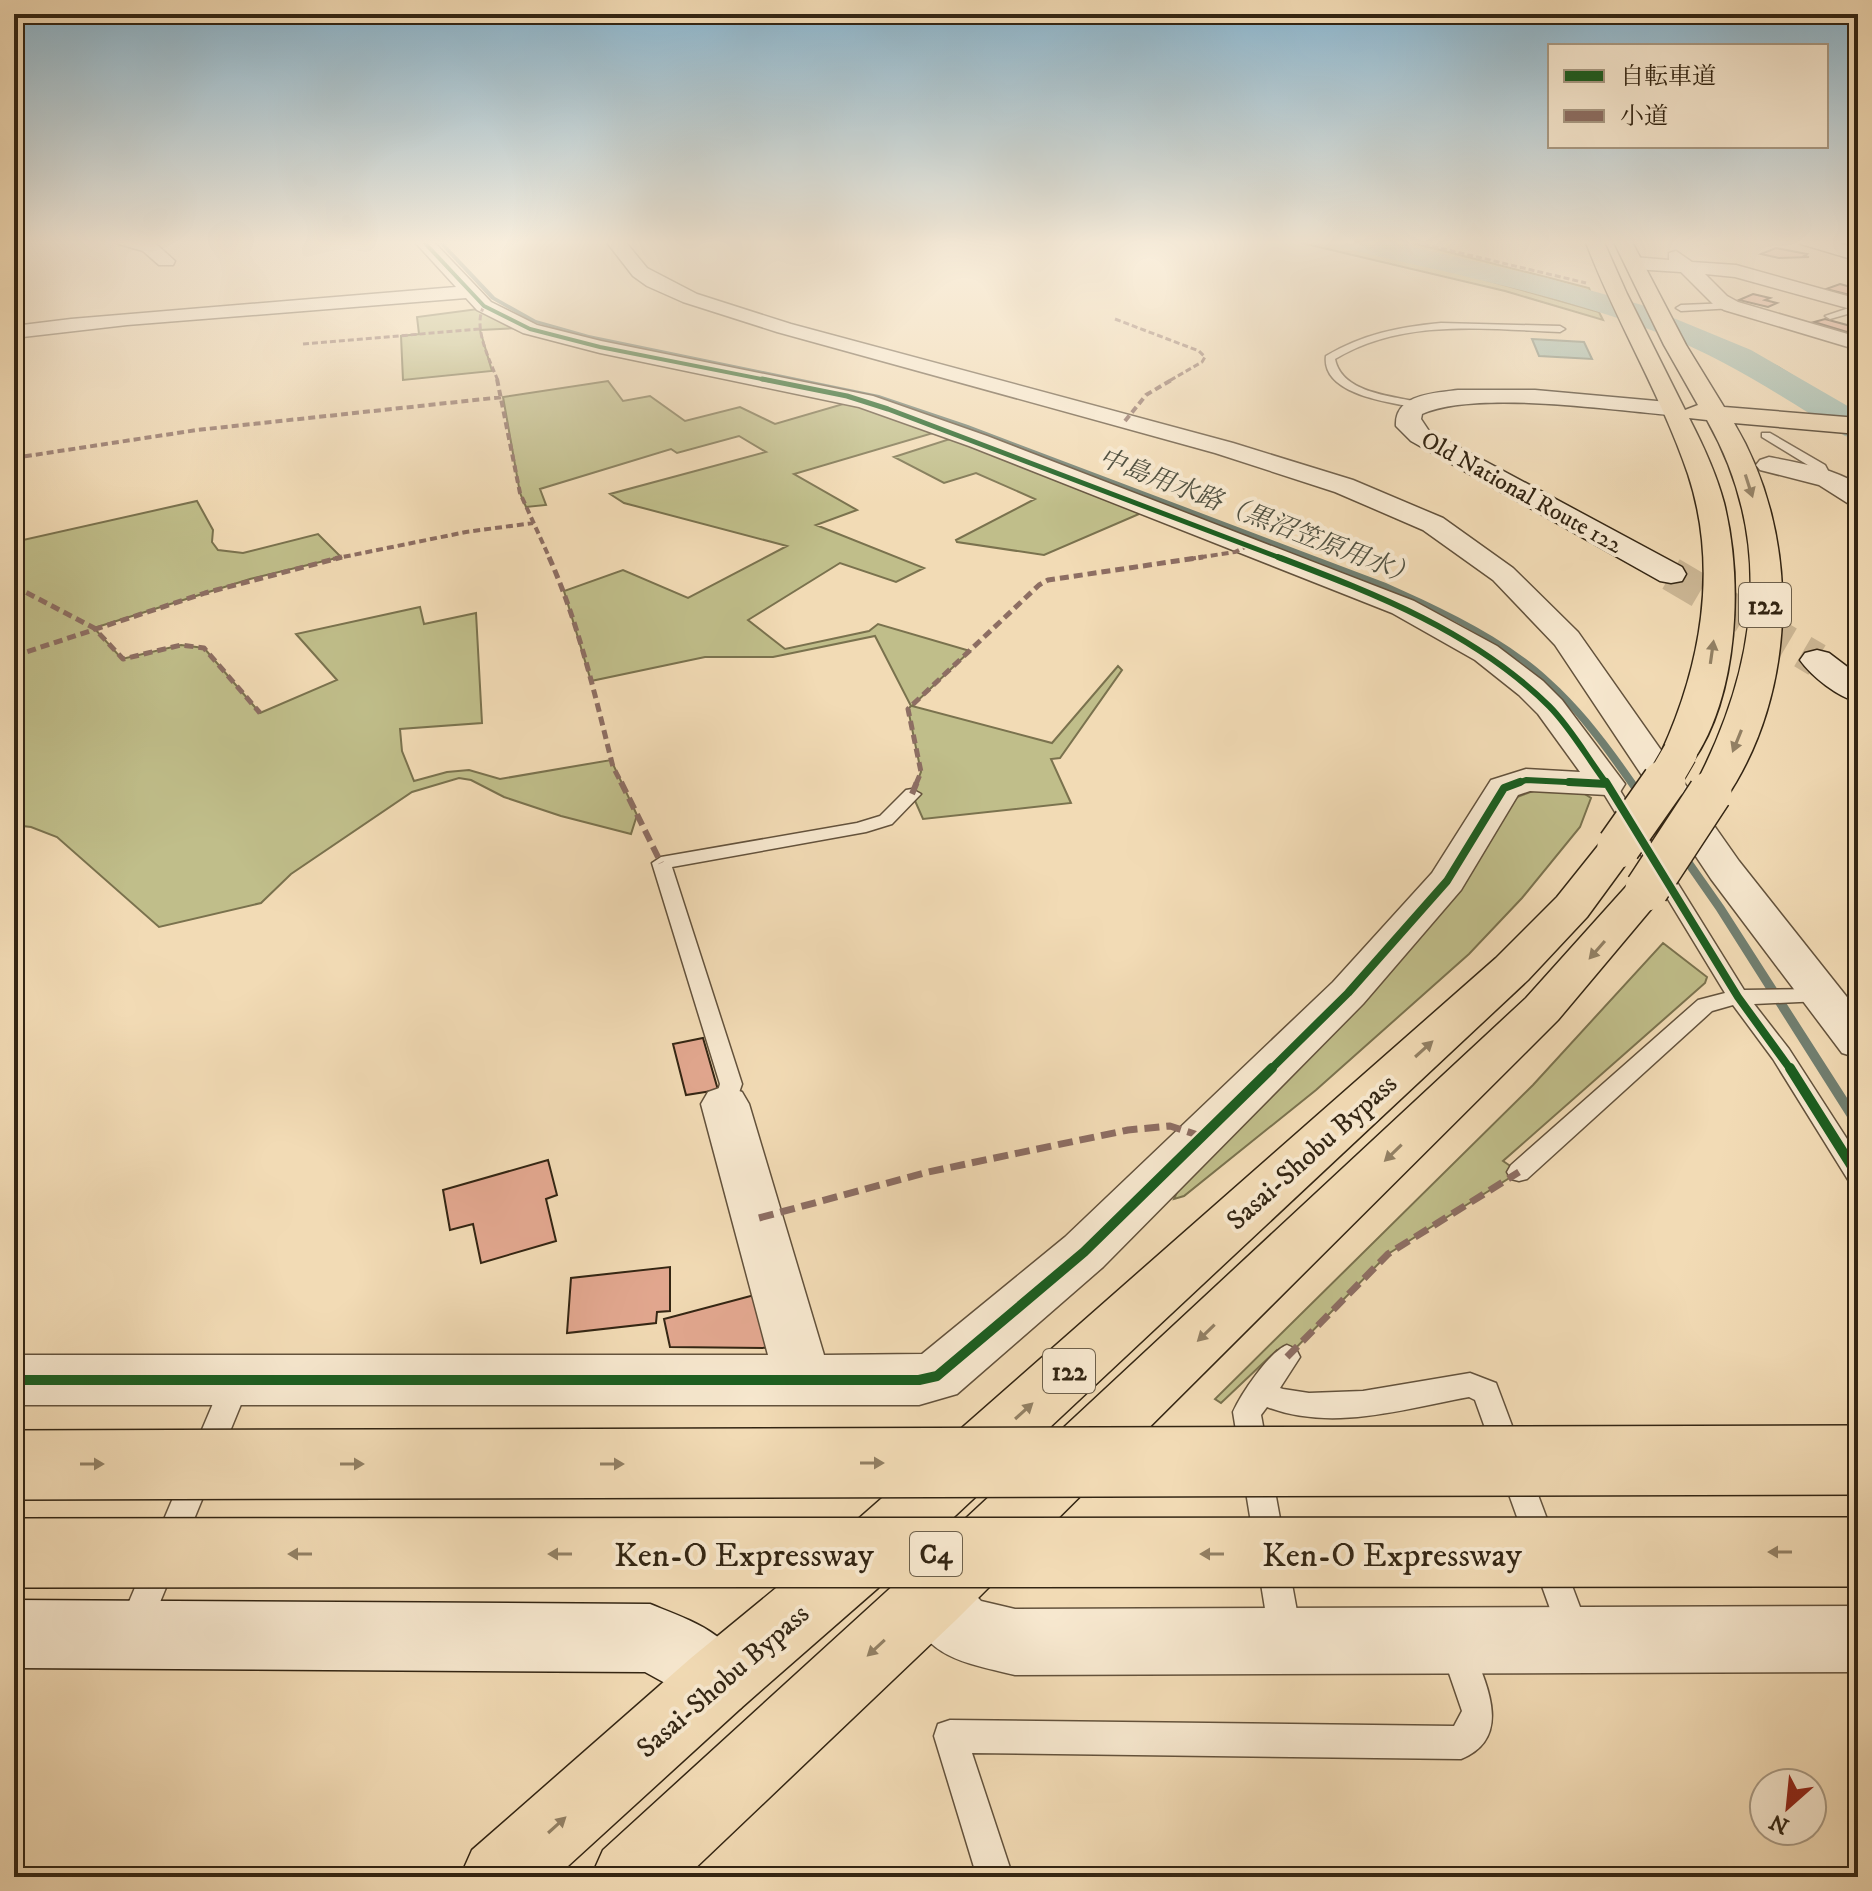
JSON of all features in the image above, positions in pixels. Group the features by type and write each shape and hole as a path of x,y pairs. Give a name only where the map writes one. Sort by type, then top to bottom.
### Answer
{"highway":[{"path":"1642,328 1645,340 1682,400 1670,408"},
{"name":"Sasai-Shobu Bypass","path":"499,1877 716,1683 855,1565 1512,969 1572,907 1633,868 1710,793 1738,740 1761,658 1765,613 1763,541 1739,456 1682,358 1658,328"},
{"path":"1670,408 1783,415 1858,415"},
{"name":"Sasai-Shobu Bypass","path":"630,1877 932,1596 1542,1009 1633,868 1658,792 1680,753 1706,688 1715,630 1715,536 1693,452 1670,408"},
{"path":"1783,415 1858,426"},
{"path":"1558,1462 1858,1442"},
{"path":"14,1465 1858,1460"},
{"name":"Ken-O Expressway","path":"14,1553 1858,1552"}],"street":[{"path":"14,332 45,328"},
{"path":"531,328 560,338 811,388 888,409 1360,588 1433,621 1508,668 1550,707 1607,784"},
{"path":"785,328 1239,452 1344,486 1433,524 1503,574 1567,639 1811,994 1858,1042"},
{"path":"1805,328 1858,344"},
{"name":"Old National Route 122","path":"1670,408 1472,395 1437,399 1419,405 1411,410 1408,418 1409,426 1420,436 1671,574"},
{"path":"1769,465 1827,480 1851,491 1858,498"},
{"path":"1817,660 1856,687"},
{"path":"14,1380 919,1380 937,1376 1084,1252 1348,993 1447,881 1504,788 1526,780 1607,784"},
{"path":"725,1104 803,1379"},
{"path":"932,1596 963,1630 1015,1642 1858,1639"},
{"path":"14,1634 650,1638 690,1658 716,1683"}],"lane":[{"path":"1419,405 1365,392 1345,383 1335,377 1329,366 1330,358 1359,341 1390,332 1434,328"},
{"path":"1467,328 1560,329"},
{"path":"1766,435 1821,468 1827,480"},
{"path":"1607,784 1858,1176"},
{"path":"725,1104 731,1084 661,863 860,828 886,820 912,794"},
{"path":"1519,1172 1705,1005 1746,997 1811,994"},
{"path":"1286,1640 1247,1412 1287,1357"},
{"path":"131,1634 237,1380"},
{"path":"1259,1392 1280,1403 1325,1408 1470,1385 1486,1392 1576,1639"},
{"path":"995,1877 950,1736 1461,1743 1474,1729 1478,1711 1453,1639"}],"shaded area":[{"path":"418,328 512,328 480,330 492,371 403,380 401,336 419,334"},
{"path":"608,381 623,401 650,396 685,421 740,407 775,424 850,402 940,431 794,474 857,510 816,525 924,568 896,582 840,563 748,620 785,649 869,631 878,624 970,651 912,706 1052,743 1118,666 1122,670 1060,758 1051,759 1071,803 923,819 912,794 921,772 908,709 911,706 875,636 773,657 705,657 591,681 564,591 623,570 688,598 787,546 624,503 610,494 766,452 739,436 677,453 671,449 540,489 546,505 526,507 520,493 503,397"},
{"path":"956,437 1146,511 1044,555 957,542 1035,499 976,473 944,483 894,457"},
{"path":"197,501 213,530 212,542 218,550 243,553 318,534 341,557 250,579 94,628 122,659 181,645 204,648 260,713 337,680 296,634 420,607 424,624 476,613 482,723 400,729 402,751 414,781 469,770 500,779 611,760 637,815 631,834 561,816 459,778 412,792 291,874 261,903 159,927 57,837 31,827 14,825 14,542"},
{"path":"1538,789 1583,793 1591,798 1580,827 1522,898 1469,954 1316,1090 1184,1196 1174,1199 1178,1190 1517,797"},
{"path":"1663,943 1707,977 1705,983 1503,1161 1519,1172 1388,1254 1287,1357 1277,1350 1221,1403 1215,1399 1533,1085"}],"water":[{"path":"1692,330 1778,367 1845,409 1810,406 1733,361 1701,347"},
{"path":"1532,339 1584,342 1592,359 1539,356"}],"building":[{"path":"1835,328 1857,328 1847,332"},
{"path":"703,1038 718,1090 686,1095 673,1044"},
{"path":"548,1160 557,1195 546,1199 556,1241 481,1263 473,1224 450,1230 443,1190"},
{"path":"670,1267 670,1311 657,1312 656,1323 567,1333 571,1278"},
{"path":"762,1293 776,1348 670,1347 664,1319"}],"waterway":[{"name":"中島用水路（黒沼笠原用水）","path":"560,328 877,396 966,426 1383,585 1459,621 1530,666 1562,695 1642,798"},
{"path":"1675,328 1756,366 1858,428"},
{"name":"中島用水路（黒沼笠原用水）","path":"1682,854 1720,908 1858,1125"}],"tunnel":[{"path":"1671,574 1817,660"}],"marked path":[{"path":"480,328 503,397 520,493 564,591 585,655 613,767 661,863"},
{"path":"1125,421 1146,395 1202,362 1205,357 1199,351 1139,328"},
{"path":"303,344 480,329"},
{"path":"14,458 197,430 503,397"},
{"path":"14,656 205,593 335,558 466,532 533,523"},
{"path":"912,794 921,772 908,709 1039,585 1048,580 1235,552 1247,546"},
{"path":"14,586 94,628 123,659 181,645 204,648 260,713"},
{"path":"759,1218 928,1172 1128,1130 1170,1126 1204,1137"},
{"path":"1287,1357 1388,1254 1519,1172"}],"cycle path":[{"path":"528,328 600,347 847,396 888,409 1360,588 1433,621 1486,653 1550,707 1607,784 1738,997 1781,1054 1858,1176"},
{"path":"14,1380 919,1380 937,1376 1084,1252 1348,993 1447,881 1504,788 1526,780 1607,784"}]}
